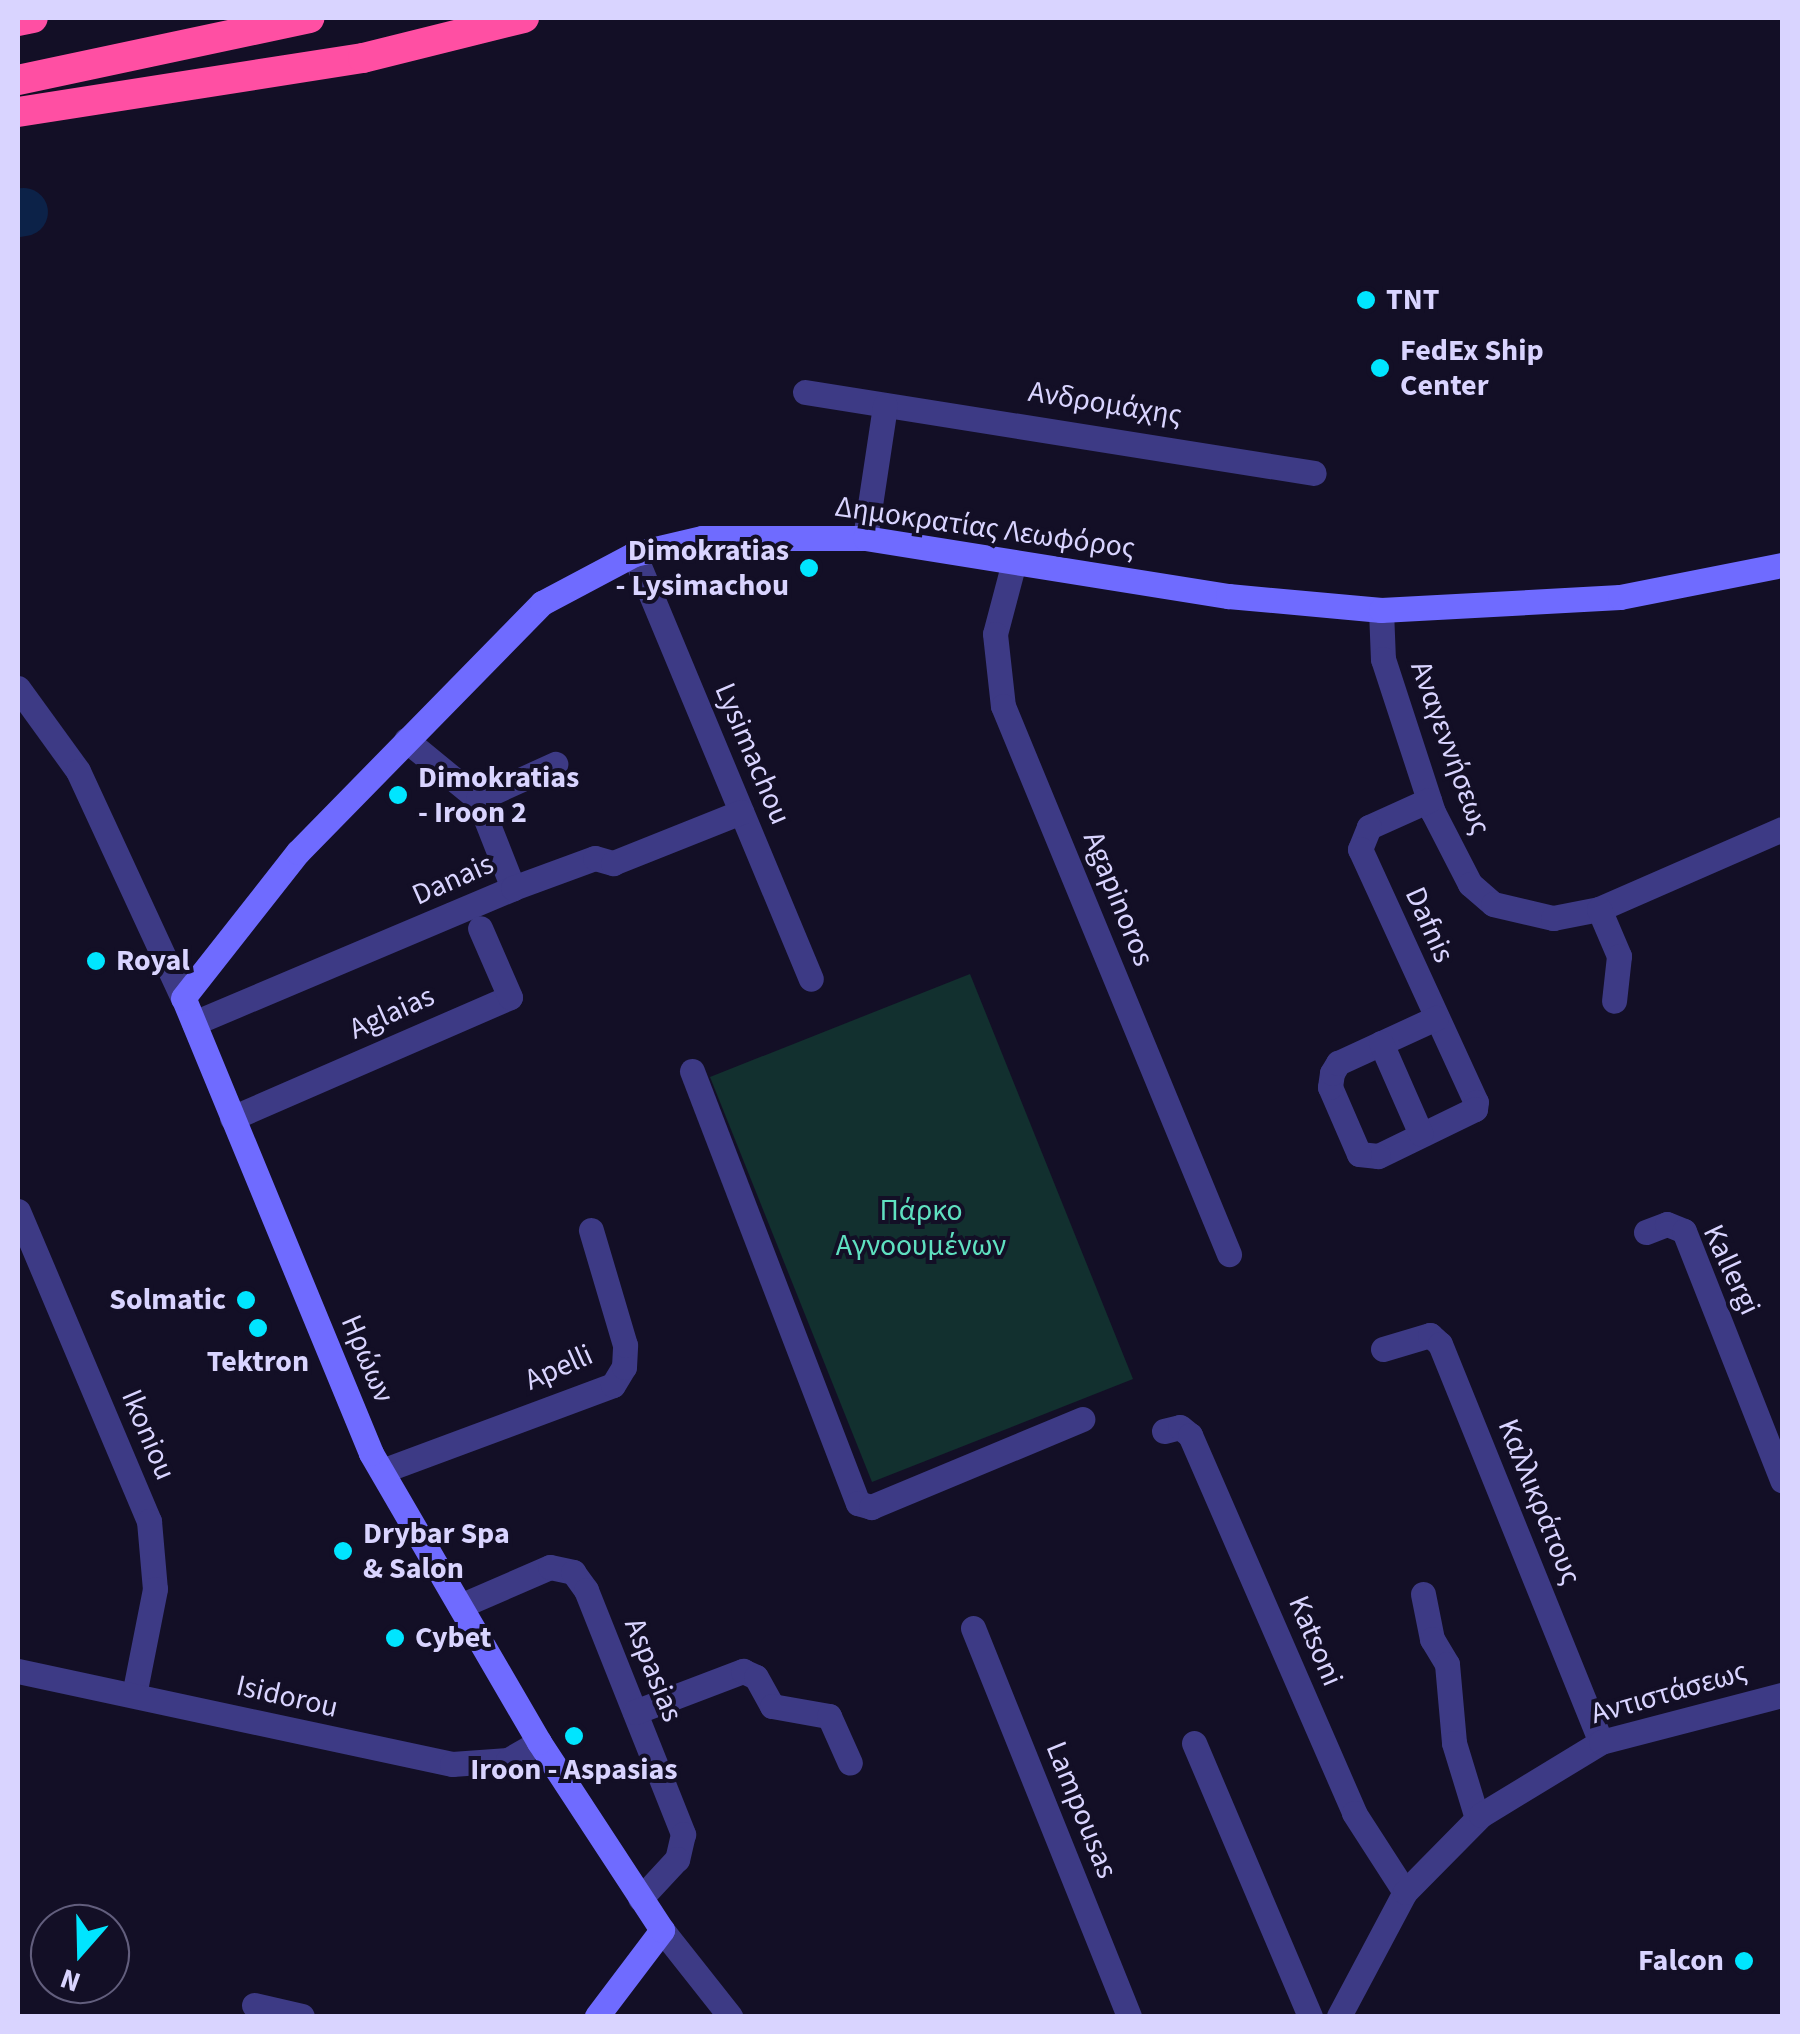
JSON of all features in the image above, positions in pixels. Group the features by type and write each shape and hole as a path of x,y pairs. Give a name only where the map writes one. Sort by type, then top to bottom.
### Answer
{"highway":[{"path":"18,22 33,18"},
{"path":"18,80 309,18"},
{"path":"18,112 363,58 524,18"}],"street":[{"name":"Ανδρομάχης","path":"805,392 1135,440 1314,473"},
{"path":"865,538 886,406"},
{"name":"Δημοκρατίας Λεωφόρος","path":"184,998 298,852 542,603 634,554 702,538 865,538 1228,596 1381,610 1620,597 1782,565"},
{"name":"Lysimachou","path":"634,554 811,978"},
{"name":"Agapinoros","path":"1014,562 995,634 1003,706 1229,1254"},
{"name":"Αναγεννήσεως","path":"1381,610 1384,660 1428,800 1470,884 1493,904 1522,916 1553,918 1599,909 1782,828"},
{"name":"Ηρώων","path":"18,688 78,771 184,998 382,1471 538,1742 640,1900 730,2016"},
{"path":"406,740 478,799 512,888"},
{"path":"478,799 555,764"},
{"name":"Dafnis","path":"1422,1134 1476,1109 1360,849 1369,827 1428,800"},
{"name":"Danais","path":"194,1023 512,888 595,858 613,863 741,812"},
{"path":"1599,909 1618,956 1614,1001"},
{"name":"Aglaias","path":"232,1118 510,997 480,928"},
{"path":"1381,1043 1422,1134 1378,1156 1359,1154 1330,1087 1332,1073 1338,1063 1381,1043 1436,1018"},
{"path":"692,1071 858,1504 872,1507 1082,1419"},
{"name":"Ikoniou","path":"18,1211 149,1521 154,1589 134,1695"},
{"name":"Kallergi","path":"1646,1232 1666,1224 1684,1231 1782,1480"},
{"name":"Apelli","path":"382,1471 612,1385 624,1367 625,1345 591,1230"},
{"name":"Καλλικράτους","path":"1383,1349 1430,1336 1440,1344 1601,1742"},
{"name":"Katsoni","path":"1164,1432 1180,1427 1190,1436 1354,1813 1405,1892"},
{"name":"Aspasias","path":"460,1606 550,1567 573,1572 586,1590 683,1834 677,1859 640,1900"},
{"path":"1423,1594 1432,1640 1447,1664 1454,1742 1477,1818"},
{"name":"Lampousas","path":"973,1628 1129,2016"},
{"name":"Isidorou","path":"18,1671 452,1764 508,1760 538,1742"},
{"path":"635,1712 743,1671 756,1677 772,1706 829,1716 850,1763"},
{"name":"Αντιστάσεως","path":"1339,2016 1405,1892 1477,1818 1601,1742 1782,1695"},
{"path":"1194,1744 1310,2016"},
{"path":"597,2016 662,1930"},
{"path":"254,2006 302,2016"}],"green space":[{"name":"Πάρκο Αγνοουμένων","path":"970,974 1133,1379 872,1482 710,1077"}],"waterway":[{"path":"18,213 24,212"}],"place":[{"name":"TNT","path":"1366,300"},
{"name":"FedEx Ship Center","path":"1380,368"},
{"name":"Dimokratias - Lysimachou","path":"809,568"},
{"name":"Dimokratias - Iroon 2","path":"398,795"},
{"name":"Royal","path":"96,961"},
{"name":"Solmatic","path":"246,1300"},
{"name":"Tektron","path":"258,1328"},
{"name":"Drybar Spa & Salon","path":"343,1551"},
{"name":"Cybet","path":"395,1638"},
{"name":"Iroon - Aspasias","path":"574,1736"},
{"name":"Falcon","path":"1744,1961"}]}
